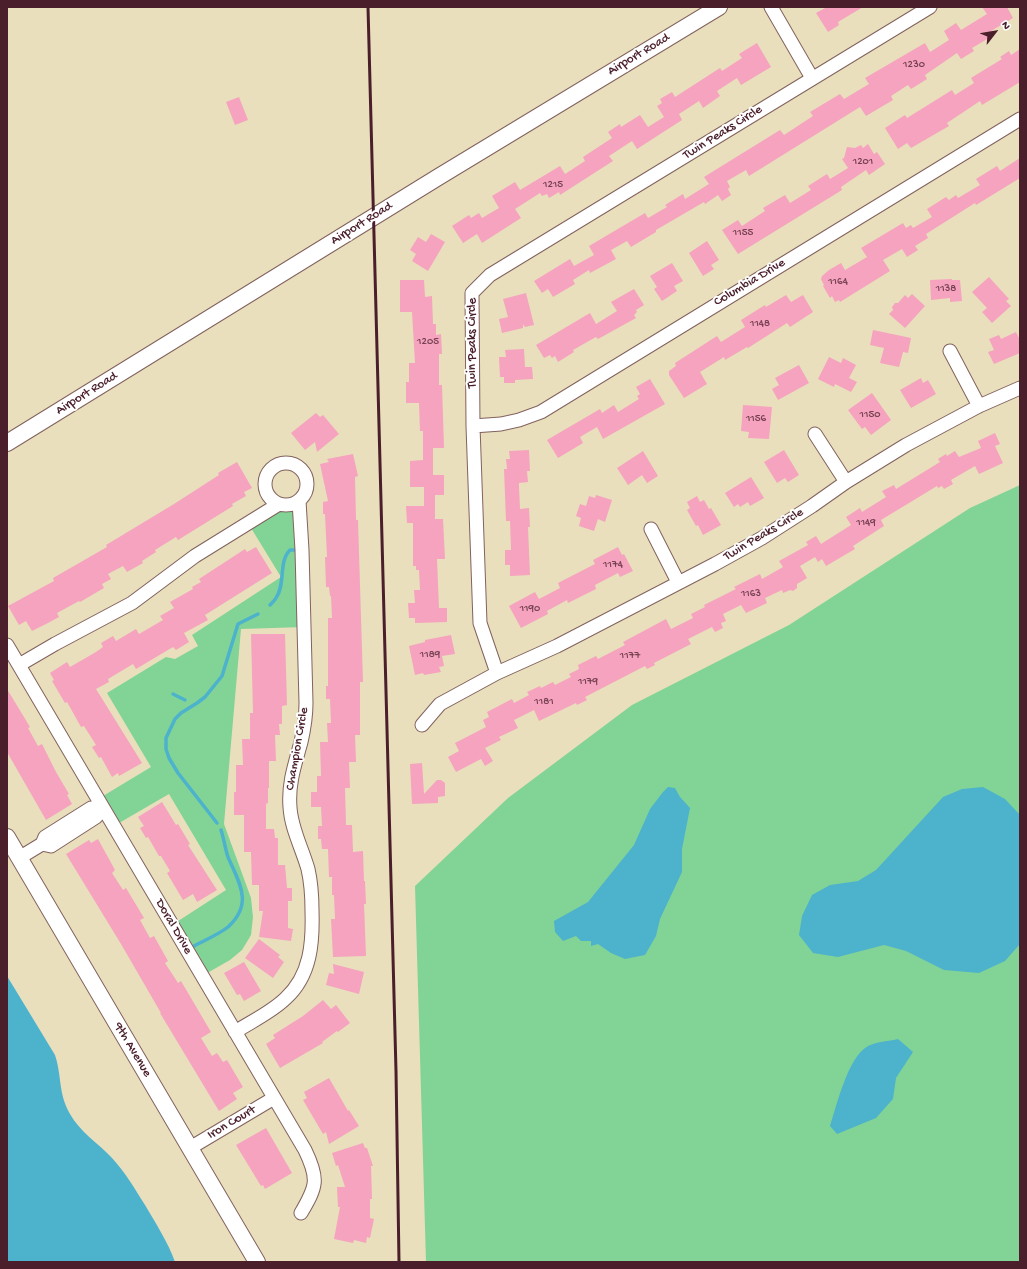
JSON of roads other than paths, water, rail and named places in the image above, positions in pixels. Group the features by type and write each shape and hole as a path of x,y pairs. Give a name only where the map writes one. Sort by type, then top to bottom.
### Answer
{"main road":[{"name":"Airport Road","path":"7,443 440,176 719,7"},
{"name":"9th Avenue","path":"7,837 257,1262"}],"street":[{"path":"771,7 812,78"},
{"name":"Twin Peaks Circle","path":"497,673 480,623 473,426 472,293 490,275 930,7"},
{"name":"Columbia Drive","path":"473,426 501,424 519,420 541,412 1020,119"},
{"path":"950,350 979,406"},
{"name":"Twin Peaks Circle","path":"422,725 440,704 497,673 557,646 715,564 762,538 846,482 906,445 979,406 1020,388"},
{"path":"816,434 846,482"},
{"path":"283,463 290,463 302,470 306,476 306,490 304,496 299,501 289,505 279,504 268,495 265,481 271,469 283,463"},
{"name":"Champion Circle","path":"235,1032 278,1005 293,990 305,971 312,941 312,901 310,883 306,862 291,819 289,796 292,772 304,727 306,703 302,550 299,501"},
{"path":"18,665 132,603 195,556 279,504"},
{"path":"651,529 678,582"},
{"name":"Doral Drive","path":"7,645 302,1145 310,1161 315,1182 313,1190 301,1213"},
{"path":"19,858 42,844 46,837 91,808 103,808"},
{"name":"Iron Court","path":"190,1148 274,1098"}],"water":[{"path":"668,787 675,788 680,797 690,808 682,849 682,872 660,919 656,936 645,955 625,959 611,953 598,944 591,946 591,941 581,941 576,936 563,941 555,932 554,921 588,902 634,845 650,809"},
{"path":"983,787 1005,799 1020,815 1020,944 1005,961 979,973 944,970 906,951 884,945 838,957 813,953 799,935 802,916 812,895 830,885 858,881 876,870 943,797 962,789"},
{"path":"7,976 55,1055 62,1092 70,1114 84,1132 117,1163 126,1175 162,1233 175,1262 7,1262"},
{"path":"898,1039 913,1052 896,1078 893,1099 876,1118 837,1134 830,1126 844,1082 855,1060 868,1046"}],"waterway":[{"path":"270,605 275,600 281,586 286,555 290,550 299,550"},
{"path":"217,823 178,773 169,758 166,749 166,738 175,719 181,713 205,697 222,676 238,624 258,614"},
{"path":"173,694 185,700"},
{"path":"190,948 224,930 236,918 241,910 242,893 240,884 228,857 221,830"}],"railway":[{"path":"368,7 396,1071 399,1262"}]}
